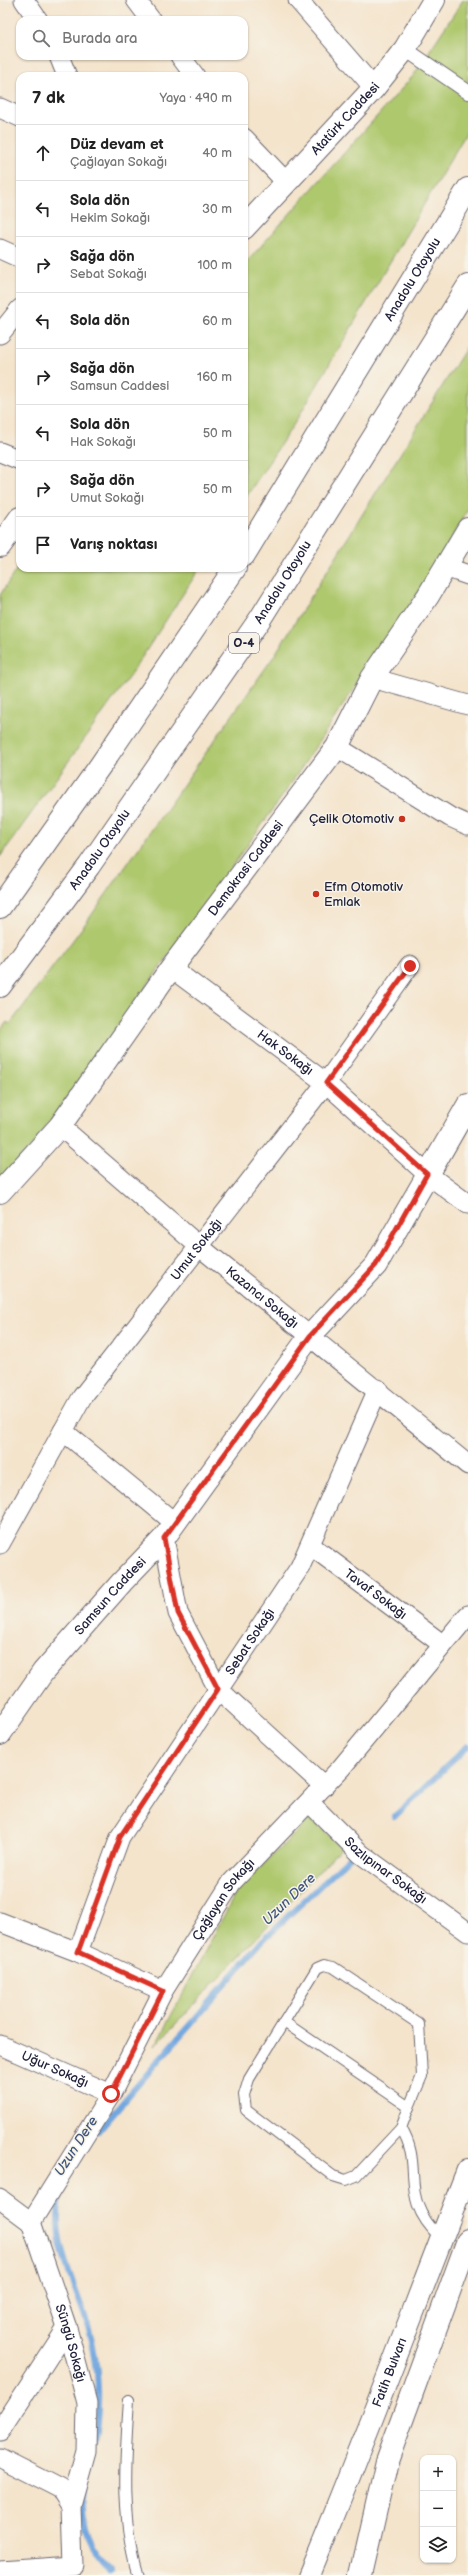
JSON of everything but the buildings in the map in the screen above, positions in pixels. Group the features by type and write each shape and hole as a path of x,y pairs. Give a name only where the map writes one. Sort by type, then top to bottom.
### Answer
{"main road":[{"name":"Atatürk Caddesi","path":"248,224 374,88 405,49 434,0"},
{"name":"Anadolu Otoyolu","path":"248,548 468,189"},
{"name":"Anadolu Otoyolu","path":"0,986 103,847 260,619 468,286"},
{"path":"0,546 16,524"},
{"name":"Demokrasi Caddesi","path":"0,1192 60,1126 171,968 337,747 372,678 428,596 468,529"},
{"path":"0,907 100,766 232,572"},
{"name":"Samsun Caddesi","path":"0,1734 43,1672 122,1582 170,1531 310,1336 376,1265 468,1105"},
{"name":"Fatih Bulvarı","path":"309,2575 345,2492 384,2383 468,2170"},
{"name":"Fatih Bulvarı","path":"361,2575 387,2461 468,2240"}],"street":[{"path":"24,0 35,16"},
{"path":"136,0 149,16"},
{"path":"298,0 374,88"},
{"path":"405,49 468,92"},
{"path":"61,60 65,72"},
{"path":"183,60 192,72"},
{"path":"0,108 16,116"},
{"path":"248,142 286,182"},
{"path":"0,249 16,256"},
{"path":"2,328 16,313"},
{"path":"0,452 16,458"},
{"path":"445,567 468,575"},
{"path":"372,678 468,705"},
{"path":"337,747 450,817 468,825"},
{"name":"Umut Sokağı","path":"0,1544 82,1397 326,1083 410,966"},
{"name":"Hak Sokağı","path":"171,968 326,1083 427,1174 468,1204"},
{"name":"Kazancı Sokağı","path":"60,1126 200,1247 378,1389 468,1465"},
{"name":"Sebat Sokağı","path":"78,1952 120,1837 300,1567 378,1389"},
{"path":"63,1431 170,1531 178,1613 218,1689 324,1786"},
{"name":"Tavaf Sokağı","path":"310,1545 442,1644"},
{"name":"Çağlayan Sokağı","path":"31,2222 111,2094 163,1991 232,1882 324,1786 442,1644 468,1615"},
{"name":"Sazlıpınar Sokağı","path":"309,1802 360,1854 468,1932"},
{"path":"0,1922 78,1952 163,1991"},
{"name":"Uğur Sokağı","path":"2,2050 111,2094"},
{"path":"0,2199 31,2222"},
{"name":"Süngü Sokağı","path":"31,2222 66,2328 87,2403 86,2451 71,2506"},
{"path":"0,2431 66,2328"},
{"path":"0,2458 61,2489 71,2506 73,2566 0,2571"}],"lane":[{"path":"324,1965 333,1967 419,2024 422,2076 401,2128 356,2176 346,2180 333,2176 246,2110 244,2096 248,2079 284,2022 317,1968 324,1965"},
{"path":"284,2022 409,2107"},
{"path":"401,2128 409,2141 416,2203 422,2216 441,2238"},
{"path":"129,2400 124,2506 127,2528 138,2575"}],"green space":[{"path":"463,0 468,0 468,130 296,421 248,494 248,261 413,76"},
{"path":"468,345 468,509 433,570 284,794 33,1145 0,1179 0,1031 7,1022 10,1024 88,920 274,656"},
{"path":"16,570 16,572 197,572 131,674 0,857 0,595"},
{"path":"311,1818 341,1848 155,2046 238,1889"}],"waterway":[{"name":"Uzun Dere","path":"394,1817 468,1746"},
{"name":"Uzun Dere","path":"98,2131 262,1941 350,1857"},
{"name":"Uzun Dere","path":"65,2182 59,2202 58,2220 60,2239 64,2257 89,2329 95,2356 98,2385 98,2414 94,2442"},
{"name":"Uzun Dere","path":"84,2490 83,2514 88,2536 99,2556 115,2573"}],"place":[{"name":"Çelik Otomotiv","path":"402,819"},
{"name":"Efm Otomotiv Emlak","path":"316,894"}],"route":[{"path":"111,2094 163,1991 78,1952 120,1837 218,1689 178,1613 164,1538 310,1336 376,1265 427,1174 326,1083 410,966"}]}
